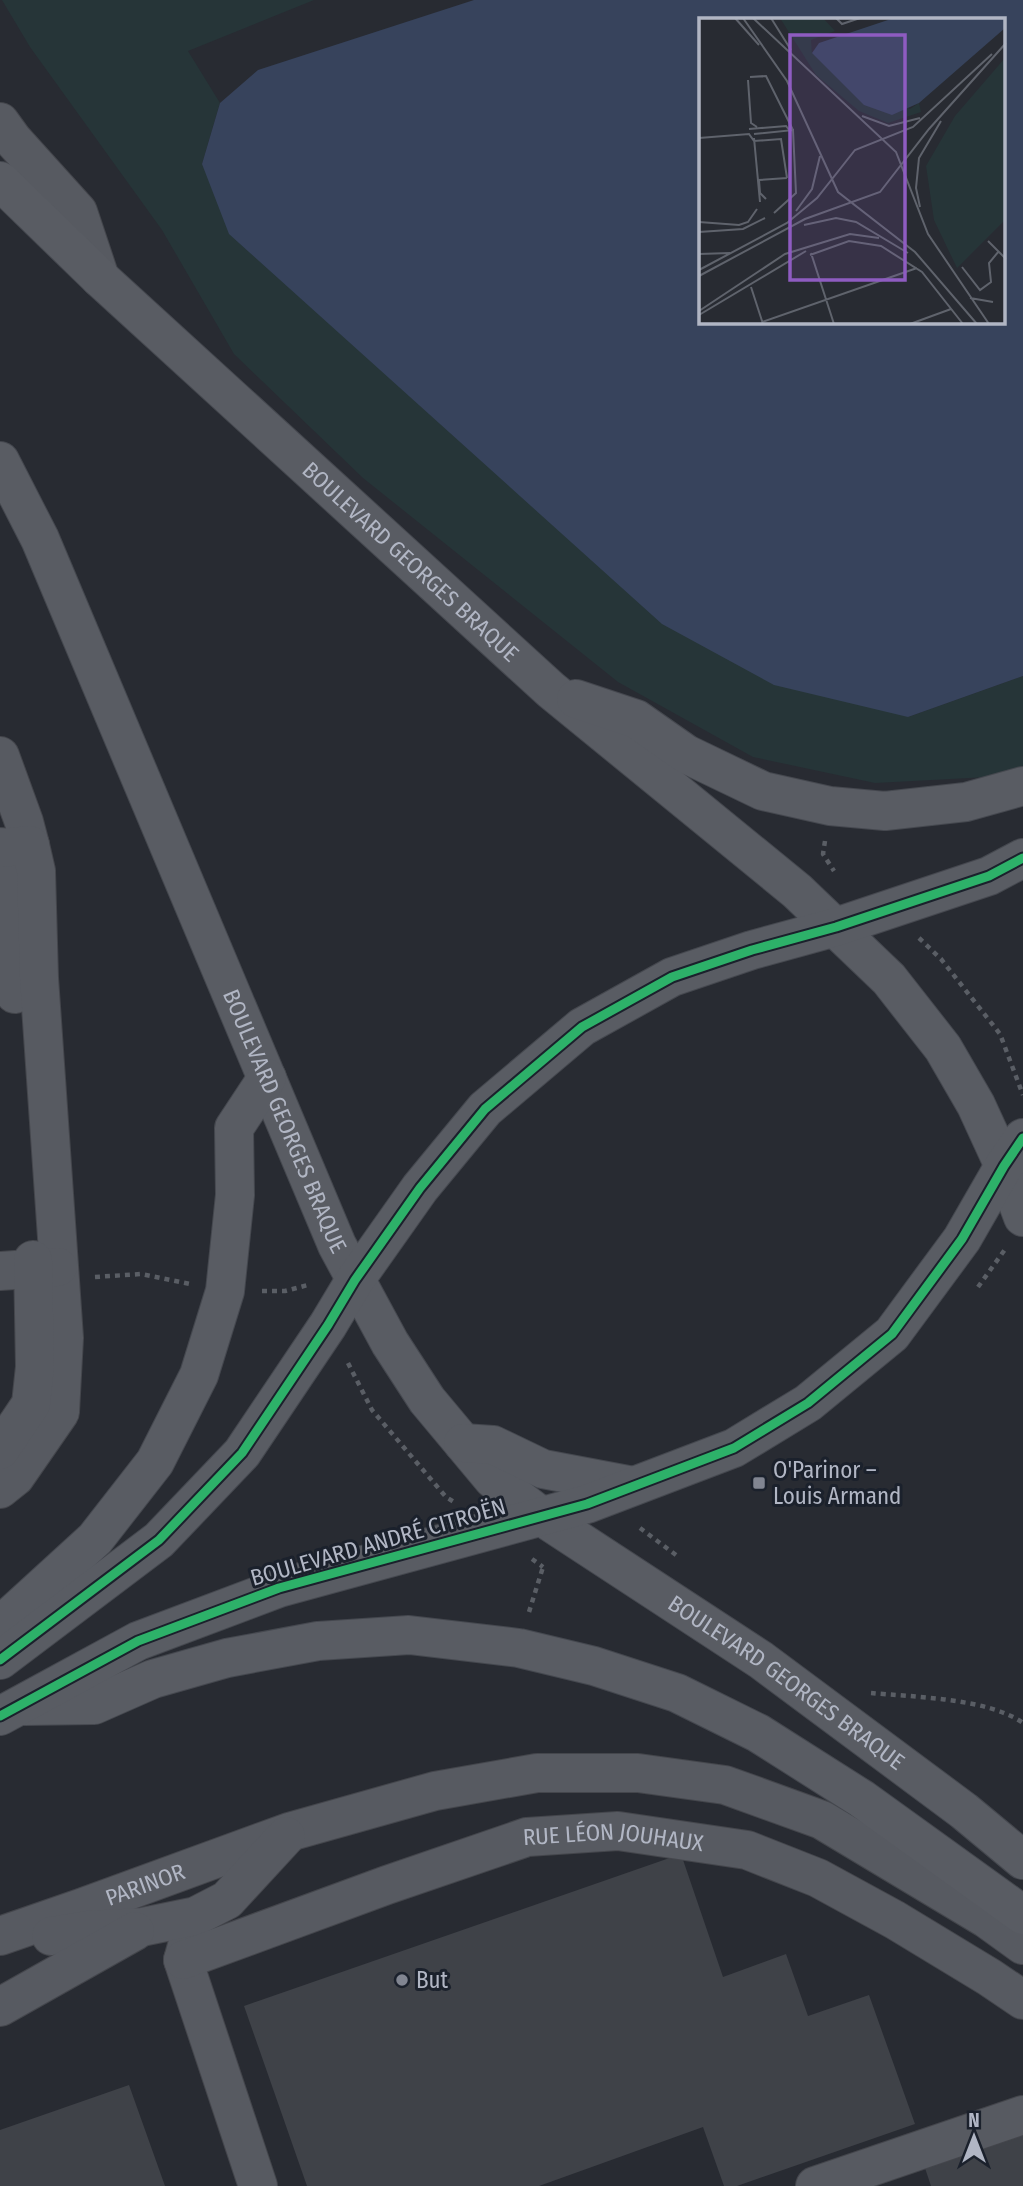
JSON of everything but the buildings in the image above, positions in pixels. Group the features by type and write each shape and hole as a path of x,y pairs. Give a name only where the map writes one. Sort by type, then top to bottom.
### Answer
{"main road":[{"name":"BOULEVARD GEORGES BRAQUE","path":"0,181 100,278 551,690 797,891 836,927 889,979 943,1048 976,1105 1014,1152"},
{"name":"BOULEVARD GEORGES BRAQUE","path":"0,461 40,539 337,1245 390,1343 427,1400 493,1479 541,1516 761,1660 964,1811 1023,1860"},
{"path":"551,690 636,719 686,754 763,791 830,806 885,811 967,802 1023,786"},
{"path":"0,1660 159,1540 242,1453 355,1280 420,1188 485,1109 582,1027 672,977 752,950 836,927 989,876 1023,858"},
{"path":"0,1638 14,1613 95,1539 155,1462 199,1375 225,1291 235,1195 234,1128 267,1079"},
{"path":"1014,1152 1023,1217"},
{"name":"BOULEVARD ANDRÉ CITROËN","path":"8,1711 138,1641 279,1588 587,1504 734,1448 808,1403 892,1334 962,1239 1014,1152"},
{"path":"463,1443 494,1445 542,1469 635,1486"},
{"path":"8,1711 94,1705 153,1679 227,1658 318,1641 409,1635 519,1648 594,1667 677,1693 758,1733 862,1799 1023,1915"}],"lane":[{"path":"0,122 78,212 100,278"},
{"path":"0,755 24,822 8,847 6,873 38,1272 31,1404 0,1450"},
{"path":"0,1489 15,1477 60,1412 64,1338 38,1272"},
{"name":"PARINOR","path":"0,1936 289,1832 435,1791 537,1773 638,1773 725,1785 822,1820 987,1919 1023,1945"},
{"name":"RUE LÉON JOUHAUX","path":"183,1960 527,1837 618,1831 747,1850 818,1878 895,1920 1023,2000"},
{"path":"0,1944 88,1930 142,1927 196,1916 227,1900 289,1832"},
{"path":"196,1916 183,1960 258,2186"},
{"path":"0,2007 142,1927"},
{"path":"815,2186 1023,2115"}],"path":[{"path":"38,1272 141,1274 225,1291 285,1291 309,1284 373,1410 446,1497 494,1528 542,1567 519,1648"},
{"path":"640,1528 682,1560"},
{"path":"865,1692 960,1702 993,1709 1023,1723"}],"shaded area":[{"path":"2,0 314,0 188,51 220,103 202,164 908,717 1023,676 1023,766 988,777 875,783 753,757 618,682 363,478 234,354 162,230 30,47"}],"water":[{"path":"474,0 1023,0 1023,676 908,717 774,685 662,624 229,234 202,164 220,103 258,70"}],"cycle path":[{"path":"0,1660 159,1540 242,1453 355,1280 420,1188 485,1109 582,1027 672,977 752,950 836,927 989,876 1023,858"},
{"path":"0,1716 138,1641 279,1588 587,1504 734,1448 808,1403 892,1334 962,1239 1023,1138"}],"place":[{"name":"O'Parinor – Louis Armand","path":"759,1483"},
{"name":"But","path":"402,1980"}]}
